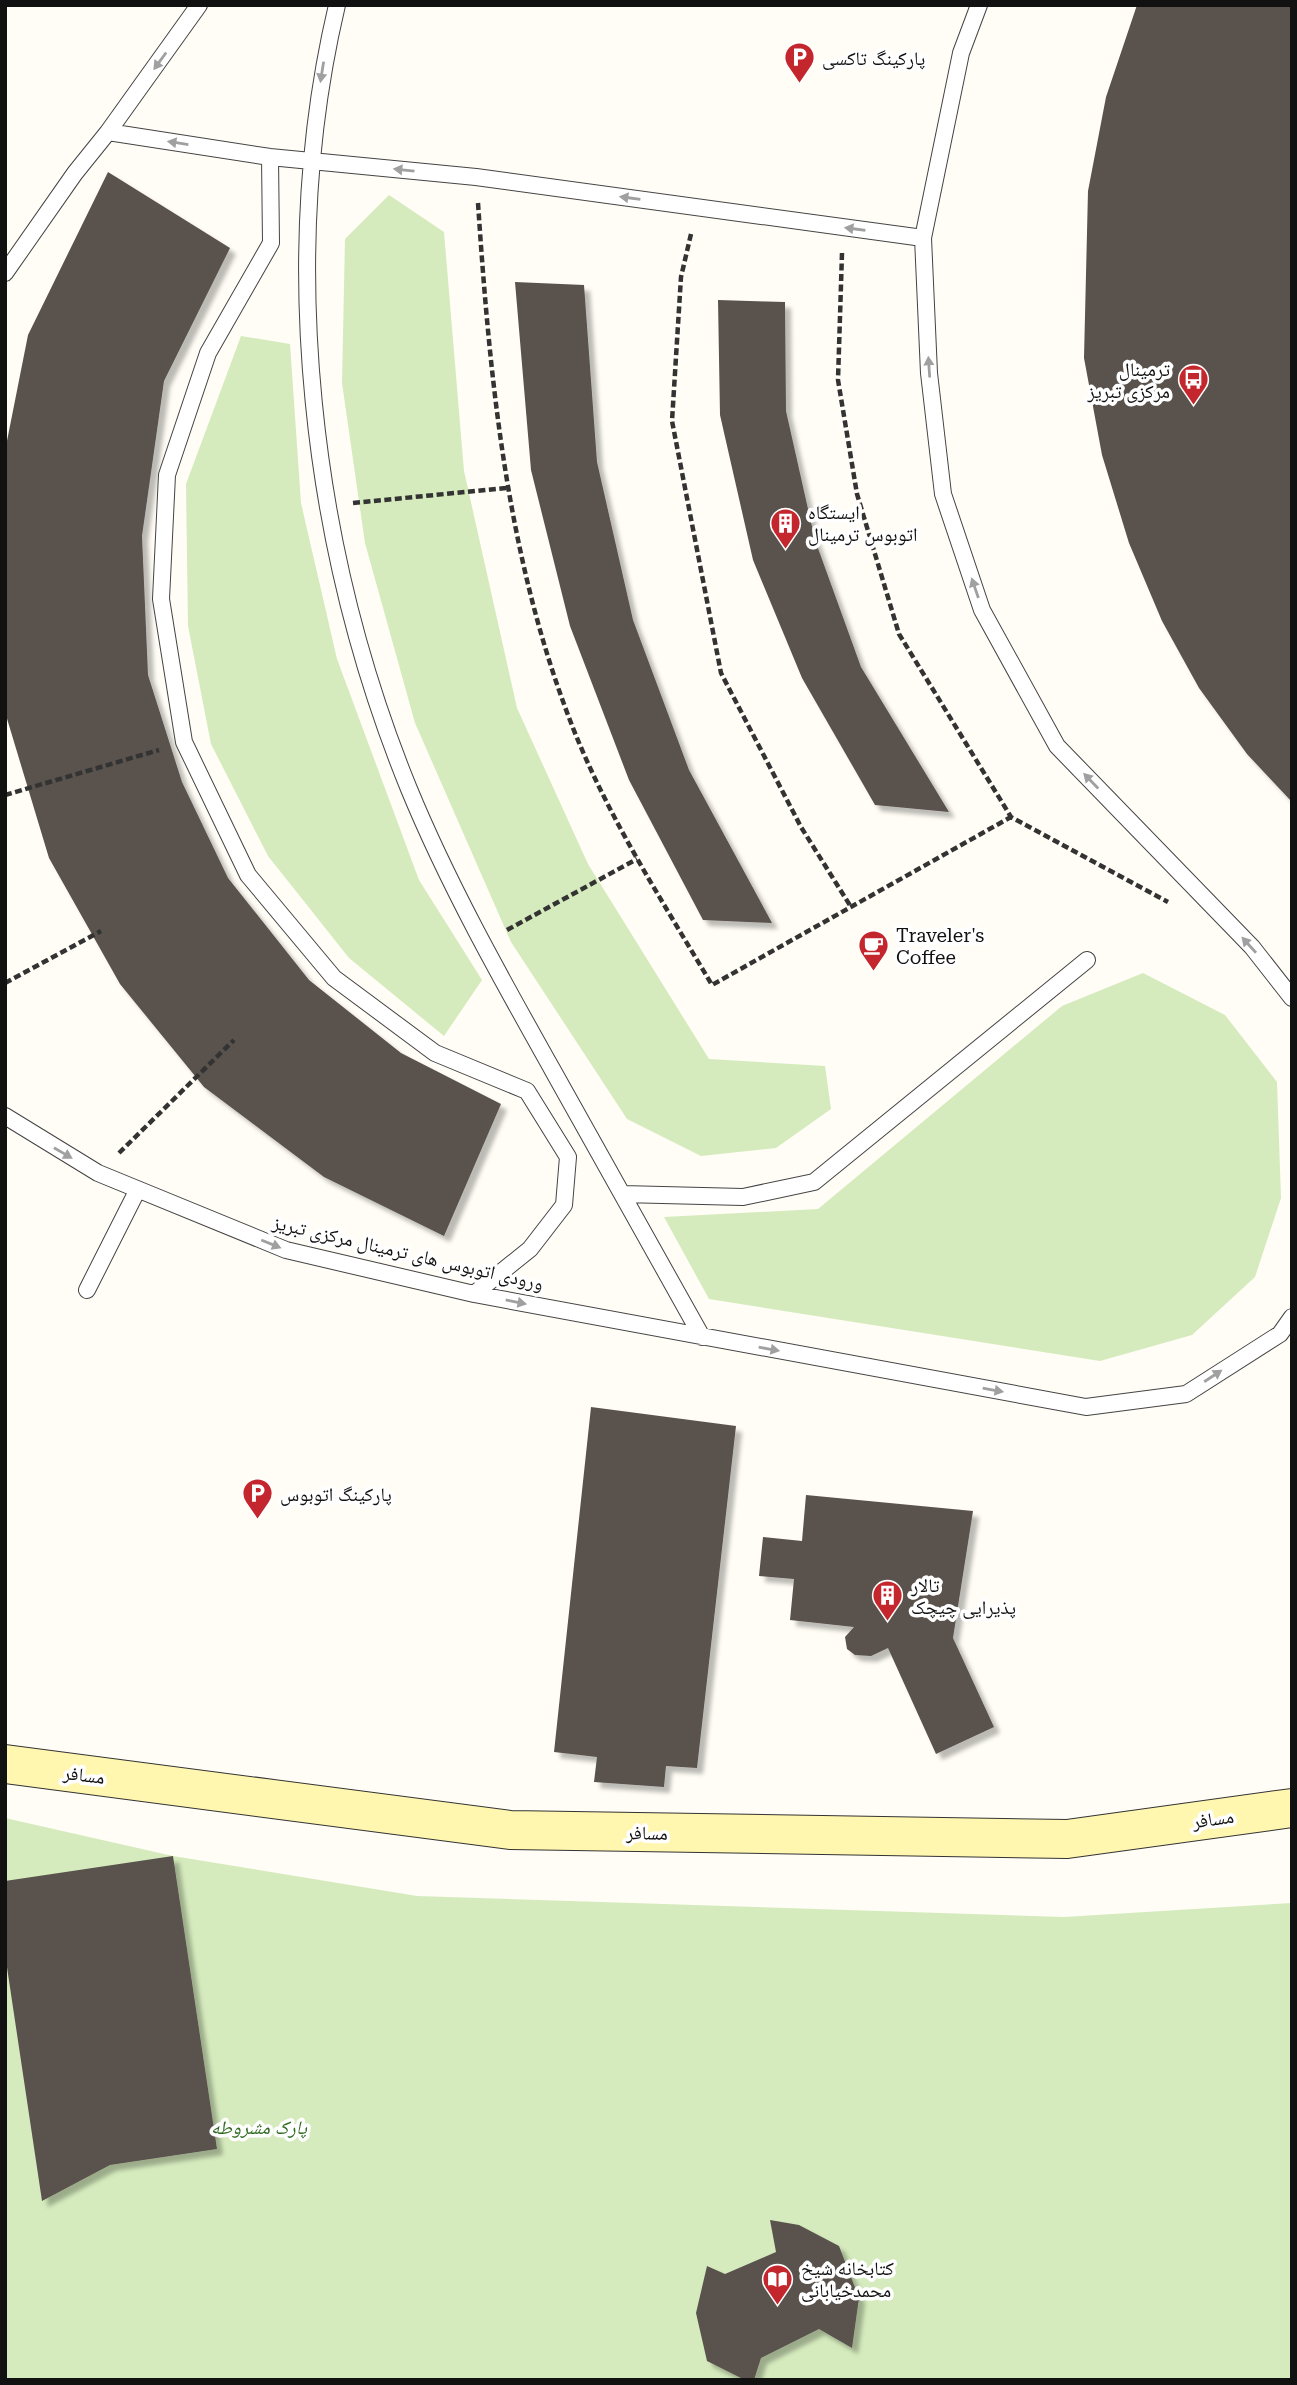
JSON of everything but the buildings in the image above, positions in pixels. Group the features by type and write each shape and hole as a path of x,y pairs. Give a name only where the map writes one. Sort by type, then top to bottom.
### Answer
{"main road":[{"name":"مسافر","path":"5,1764 510,1830 1067,1839 1292,1808"}],"lane":[{"path":"5,273 199,5"},
{"path":"337,5 322,69 311,161 308,342 328,506 363,653 409,789 481,944 702,1337"},
{"path":"979,5 961,53 923,238 929,373 943,494 982,610 1057,746 1252,947 1292,998"},
{"path":"108,132 270,157 476,177 923,238"},
{"path":"270,157 271,243 208,352 167,475 161,599 184,742 248,875 334,978 435,1053 527,1091 568,1157 564,1205 530,1249 474,1294"},
{"path":"622,1194 743,1197 814,1182 1087,960"},
{"name":"ورودی اتوبوس های ترمینال مرکزی تبریز","path":"5,1116 98,1173 286,1250 474,1294 1086,1407 1186,1394 1280,1334 1292,1317"},
{"path":"87,1290 137,1191"}],"path":[{"path":"476,177 486,336 506,488 535,617 574,730 637,859 712,985 1011,817"},
{"path":"697,208 681,277 672,421 721,673 801,827 852,907"},
{"path":"843,227 838,380 858,494 900,634 1011,817 1180,908"},
{"path":"328,506 506,488"},
{"path":"5,795 184,742"},
{"path":"481,944 637,859"},
{"path":"5,983 102,932"},
{"path":"98,1173 234,1040"}],"green space":[{"path":"389,195 444,232 464,471 517,708 588,864 709,1059 825,1066 831,1109 776,1148 701,1156 627,1119 511,942 415,723 365,543 342,383 345,239"},
{"path":"241,336 290,344 301,503 337,659 419,880 482,980 444,1036 349,958 268,856 211,744 188,626 186,484"},
{"path":"1143,973 1225,1015 1277,1082 1281,1198 1255,1277 1192,1335 1100,1361 709,1299 664,1217 818,1209 1062,1006"},
{"name":"پارک مشروطه","path":"5,1818 173,1856 417,1896 1064,1917 1292,1903 1292,2380 5,2380"}],"place":[{"name":"پارکینگ تاکسی","path":"799,85"},
{"name":"ترمینال مرکزی تبریز","path":"1193,407"},
{"name":"ایستگاه اتوبوس ترمینال","path":"785,550"},
{"name":"Traveler's Coffee","path":"873,973"},
{"name":"پارکینگ اتوبوس","path":"257,1521"},
{"name":"تالار پذیرایی چیچک","path":"888,1623"},
{"name":"کتابخانه شیخ محمدخیابانی","path":"778,2306"}]}
